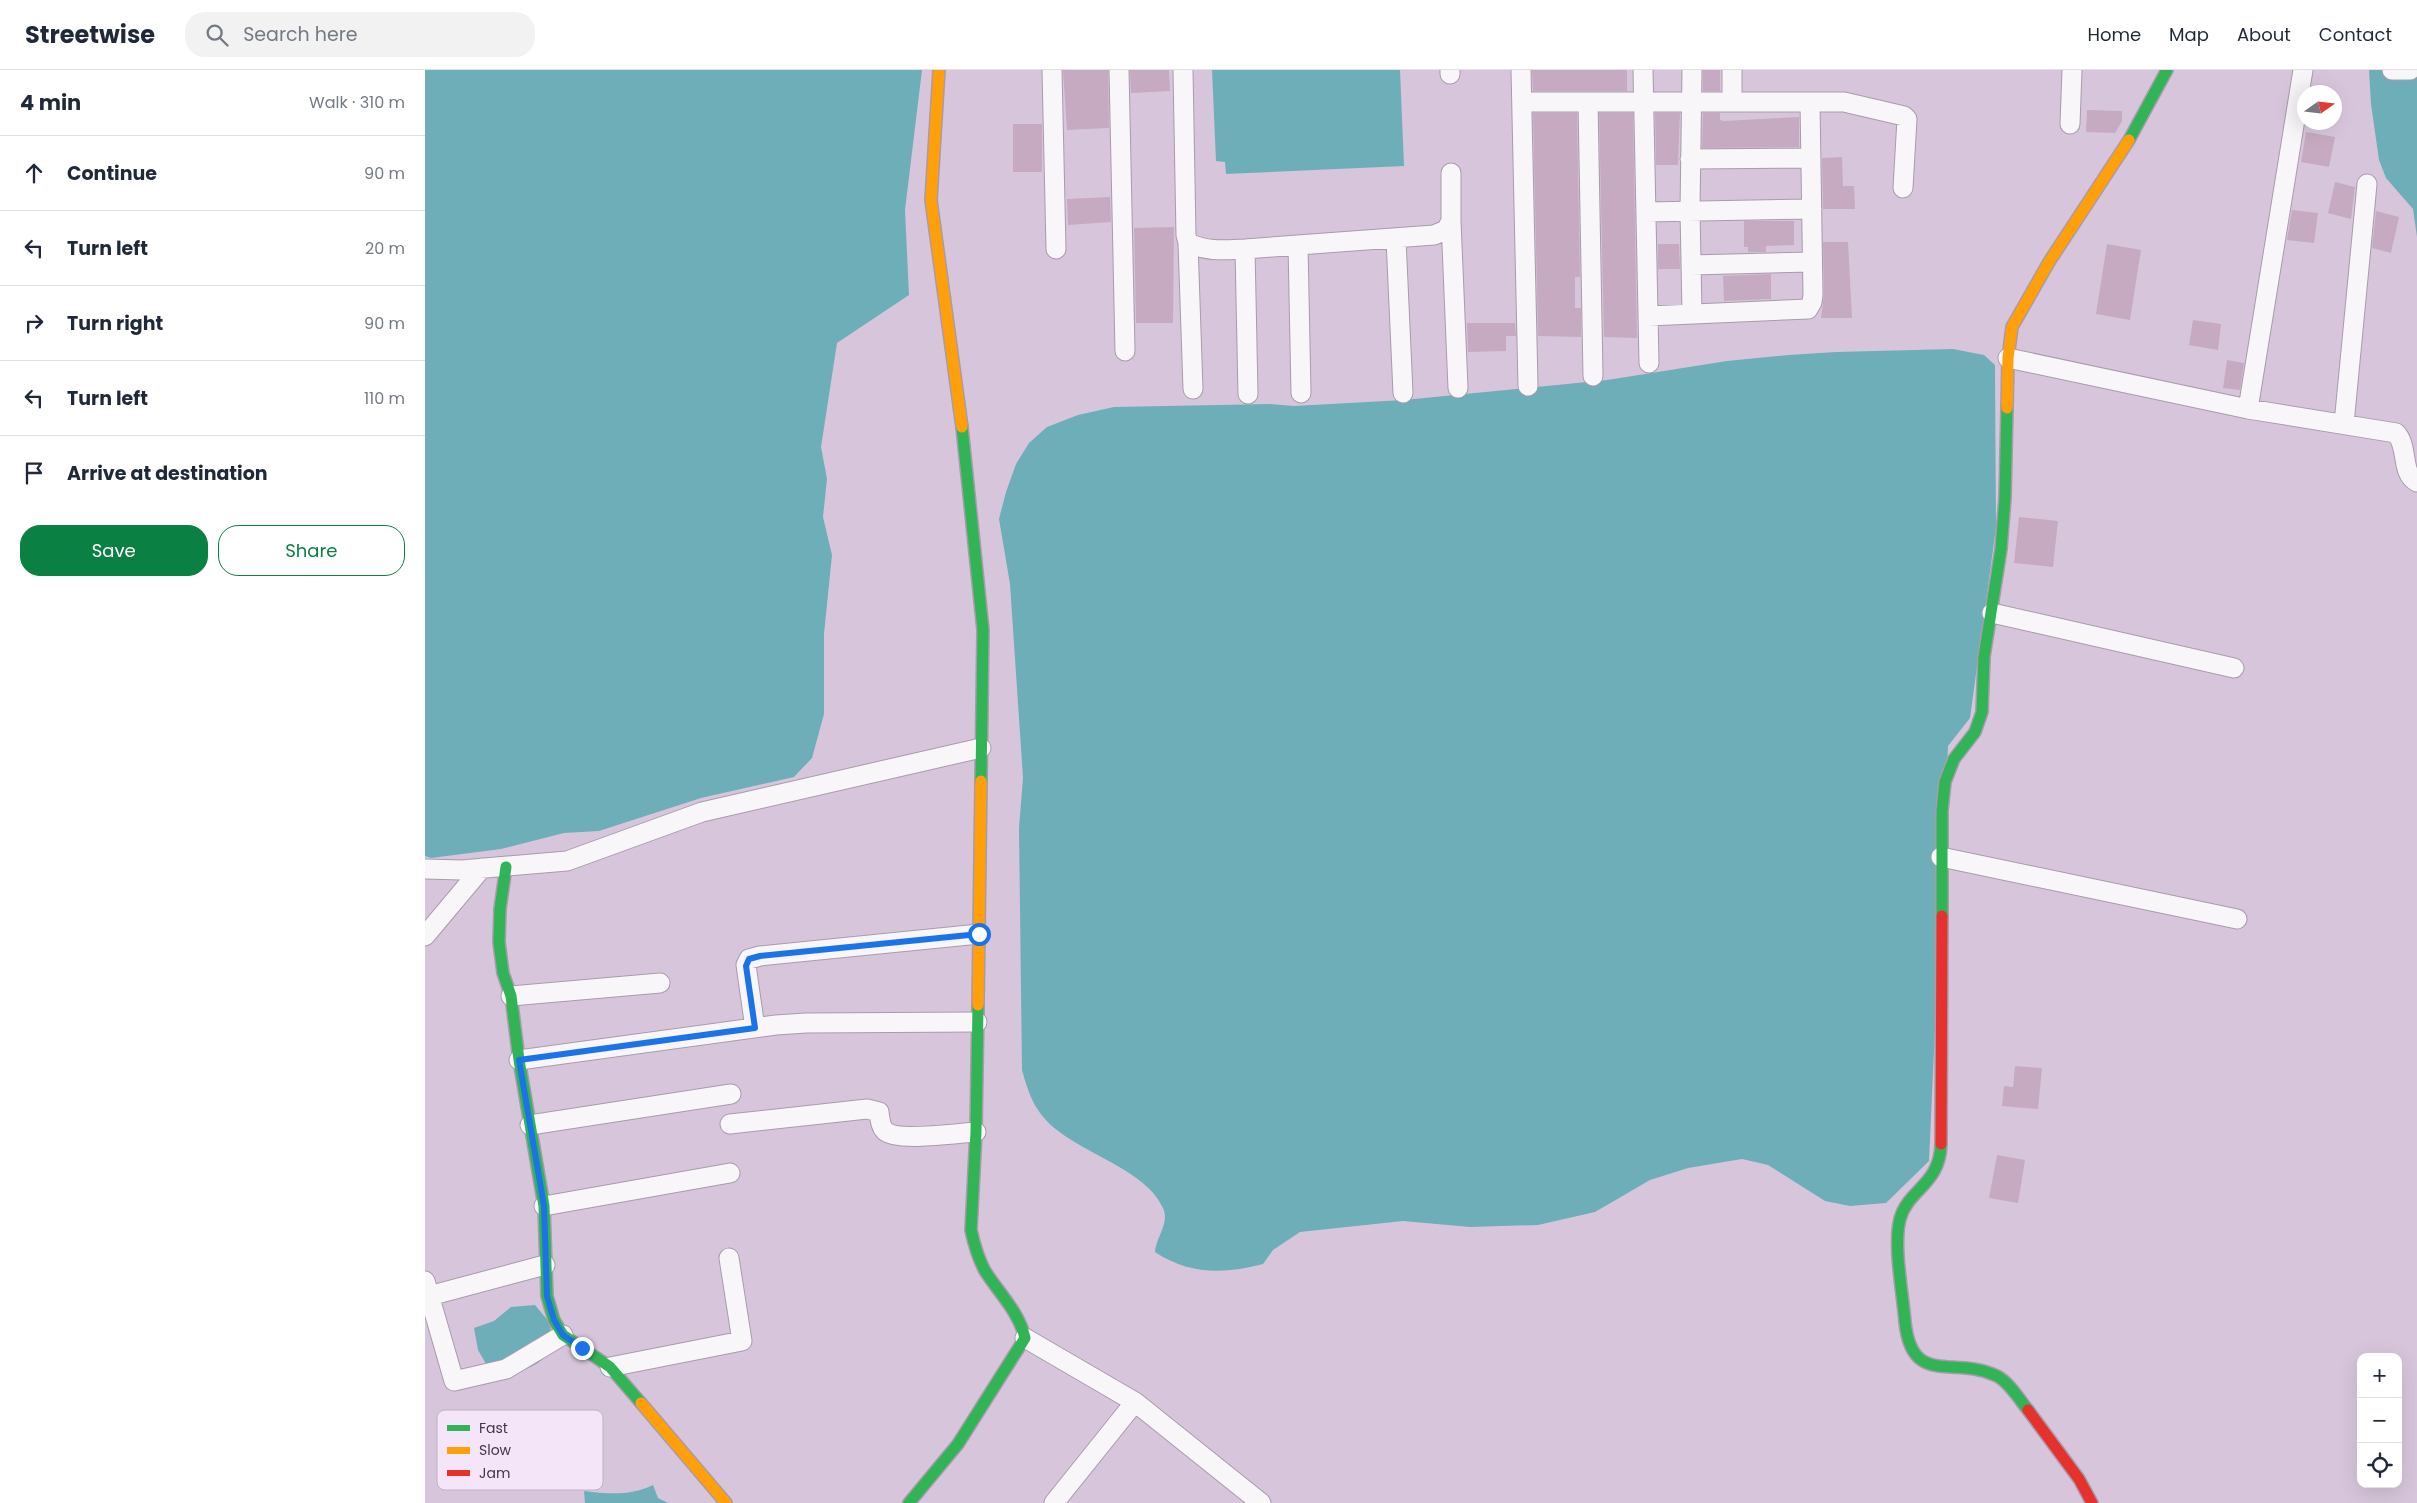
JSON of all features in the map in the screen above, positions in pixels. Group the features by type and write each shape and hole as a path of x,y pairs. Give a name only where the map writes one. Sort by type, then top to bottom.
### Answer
{"street":[{"path":"909,1503 958,1444 1025,1338 1022,1324 985,1270 974,1245 971,1230 976,1132 983,630 962,429 931,200 939,70"},
{"path":"1052,70 1056,249"},
{"path":"1119,70 1125,351"},
{"path":"1183,70 1185,217 1188,243 1193,389"},
{"path":"1521,70 1528,386"},
{"path":"1643,70 1649,364"},
{"path":"1691,70 1690,211 1692,313"},
{"path":"1732,70 1732,102"},
{"path":"2070,124 2072,70"},
{"path":"2091,1503 2079,1478 2015,1393 1999,1377 1977,1368 1925,1364 1914,1355 1907,1339 1898,1242 1900,1219 1908,1204 1937,1170 1941,1148 1941,857 1945,782 1954,759 1975,732 1983,712 1984,656 1997,584 2005,498 2008,358 2012,327 2030,293 2127,143 2167,70"},
{"path":"2248,409 2303,70"},
{"path":"2392,70 2410,70"},
{"path":"1522,102 1844,102 1904,116 1907,119 1903,188"},
{"path":"1588,102 1593,376"},
{"path":"1648,316 1808,309 1812,302 1813,262 1811,102"},
{"path":"1690,159 1811,158"},
{"path":"1451,173 1451,222 1458,388"},
{"path":"2344,424 2367,184"},
{"path":"1646,212 1812,210"},
{"path":"1188,243 1201,249 1216,251 1396,239 1434,235 1445,230 1451,222"},
{"path":"1396,239 1403,392"},
{"path":"1298,245 1301,393"},
{"path":"1245,249 1248,394"},
{"path":"1691,264 1813,262"},
{"path":"2008,358 2248,409 2397,433 2402,440 2407,470 2411,479 2417,482"},
{"path":"1992,613 2234,668"},
{"path":"425,869 506,867 567,861 702,812 981,748"},
{"path":"1941,857 2237,919"},
{"path":"506,867 500,910 499,942 503,974 511,996 519,1060 544,1206 547,1296 554,1320 563,1335 610,1367 727,1503"},
{"path":"425,936 482,868"},
{"path":"755,1028 746,966 749,959 760,956 979,934"},
{"path":"511,996 660,983"},
{"path":"519,1060 806,1022 977,1022"},
{"path":"530,1125 731,1094"},
{"path":"730,1124 867,1109 879,1112 882,1127 886,1132 893,1135 907,1136 976,1132"},
{"path":"544,1206 730,1174"},
{"path":"610,1367 742,1341 729,1258"},
{"path":"545,1264 427,1289 454,1380 507,1369 563,1335"},
{"path":"1025,1338 1135,1402 1261,1503"},
{"path":"1054,1503 1135,1402"}],"water":[{"path":"425,70 922,70 905,210 909,295 837,343 821,447 827,479 823,517 832,555 824,634 824,714 812,758 794,777 701,798 599,831 564,833 501,849 431,858 425,856"},
{"path":"1212,70 1400,70 1404,166 1226,174 1225,162 1216,161"},
{"path":"2369,70 2417,70 2417,237 2413,209 2386,178 2379,160 2371,104"},
{"path":"1953,349 1984,355 1995,365 1996,528 1970,718 1948,746 1929,1161 1886,1203 1850,1206 1825,1201 1768,1165 1742,1159 1688,1168 1650,1180 1595,1212 1538,1225 1470,1227 1403,1221 1300,1232 1273,1250 1263,1264 1221,1271 1194,1269 1168,1260 1155,1252 1164,1225 1165,1214 1153,1193 1122,1168 1066,1136 1050,1124 1033,1101 1022,1070 1019,828 1023,778 1010,584 999,519 1016,464 1029,443 1047,427 1078,415 1114,407 1270,404 1294,406 1404,400 1607,380 1727,361 1789,355"},
{"path":"535,1305 550,1323 552,1350 538,1363 523,1370 489,1369 478,1350 474,1328 494,1321 511,1307"},
{"path":"653,1485 658,1498 668,1503 585,1503 584,1491 628,1493"}],"building":[{"path":"1063,70 1108,70 1109,128 1067,130"},
{"path":"1130,70 1169,70 1170,91 1131,93"},
{"path":"1532,70 1627,70 1627,91 1533,91"},
{"path":"1703,70 1720,70 1720,91 1703,91"},
{"path":"2087,110 2122,111 2122,121 2115,133 2086,132"},
{"path":"1533,113 1577,113 1580,277 1575,277 1575,308 1581,308 1581,337 1538,336"},
{"path":"1599,113 1633,113 1637,338 1604,337"},
{"path":"1655,113 1680,113 1678,165 1656,165"},
{"path":"1703,113 1720,113 1720,120 1724,121 1799,117 1799,147 1702,148"},
{"path":"1013,124 1042,124 1042,172 1013,172"},
{"path":"2306,132 2335,137 2329,167 2301,162"},
{"path":"1842,157 1843,186 1854,186 1855,209 1823,209 1822,158"},
{"path":"2335,182 2355,187 2351,219 2328,213"},
{"path":"1110,197 1111,222 1068,225 1067,199"},
{"path":"2292,210 2318,213 2314,243 2287,240"},
{"path":"2376,211 2399,217 2391,253 2372,248"},
{"path":"1744,221 1794,221 1794,245 1766,246 1766,252 1748,252 1748,247 1744,247"},
{"path":"1174,227 1173,323 1136,323 1134,228"},
{"path":"1823,242 1848,242 1852,318 1821,318 1824,295"},
{"path":"1658,244 1679,244 1680,269 1658,269"},
{"path":"2107,244 2141,250 2130,320 2096,314"},
{"path":"1771,274 1771,299 1724,301 1723,276"},
{"path":"2193,320 2221,324 2218,350 2189,345"},
{"path":"1467,323 1515,323 1516,336 1506,336 1506,351 1468,352"},
{"path":"2227,360 2244,363 2240,390 2223,388"},
{"path":"2019,517 2058,521 2053,567 2014,563"},
{"path":"2015,1066 2042,1068 2038,1109 2002,1106 2004,1086 2013,1087"},
{"path":"1997,1155 2025,1160 2018,1203 1989,1198"}],"traffic: fast":[{"path":"2129,140 2167,70"},
{"path":"1942,916 1942,811 1945,782 1954,759 1975,732 1982,712 1984,657 2001,549 2005,498 2007,408"},
{"path":"962,427 983,630 981,781"},
{"path":"506,867 500,909 499,942 503,973 511,996 519,1060 544,1206 547,1296 554,1320 563,1335 610,1367 641,1403"},
{"path":"909,1503 958,1444 1025,1338 1013,1311 985,1271 971,1230 976,1132 978,1005"},
{"path":"1941,1144 1935,1169 1930,1178 1904,1209 1898,1230 1899,1270 1909,1342 1916,1355 1926,1363 1937,1366 1981,1370 1997,1376 2010,1387 2028,1410"}],"traffic: slow":[{"path":"939,70 931,200 962,427"},
{"path":"2007,408 2008,358 2012,327 2049,262 2129,140"},
{"path":"978,1005 981,781"},
{"path":"641,1403 726,1503"}],"traffic: jam":[{"path":"1941,1144 1942,916"},
{"path":"2028,1410 2079,1479 2092,1503"}],"route":[{"path":"582,1348 563,1335 554,1320 547,1296 543,1226 544,1206 519,1060 755,1028 746,966 749,959 760,956 979,934"}]}
